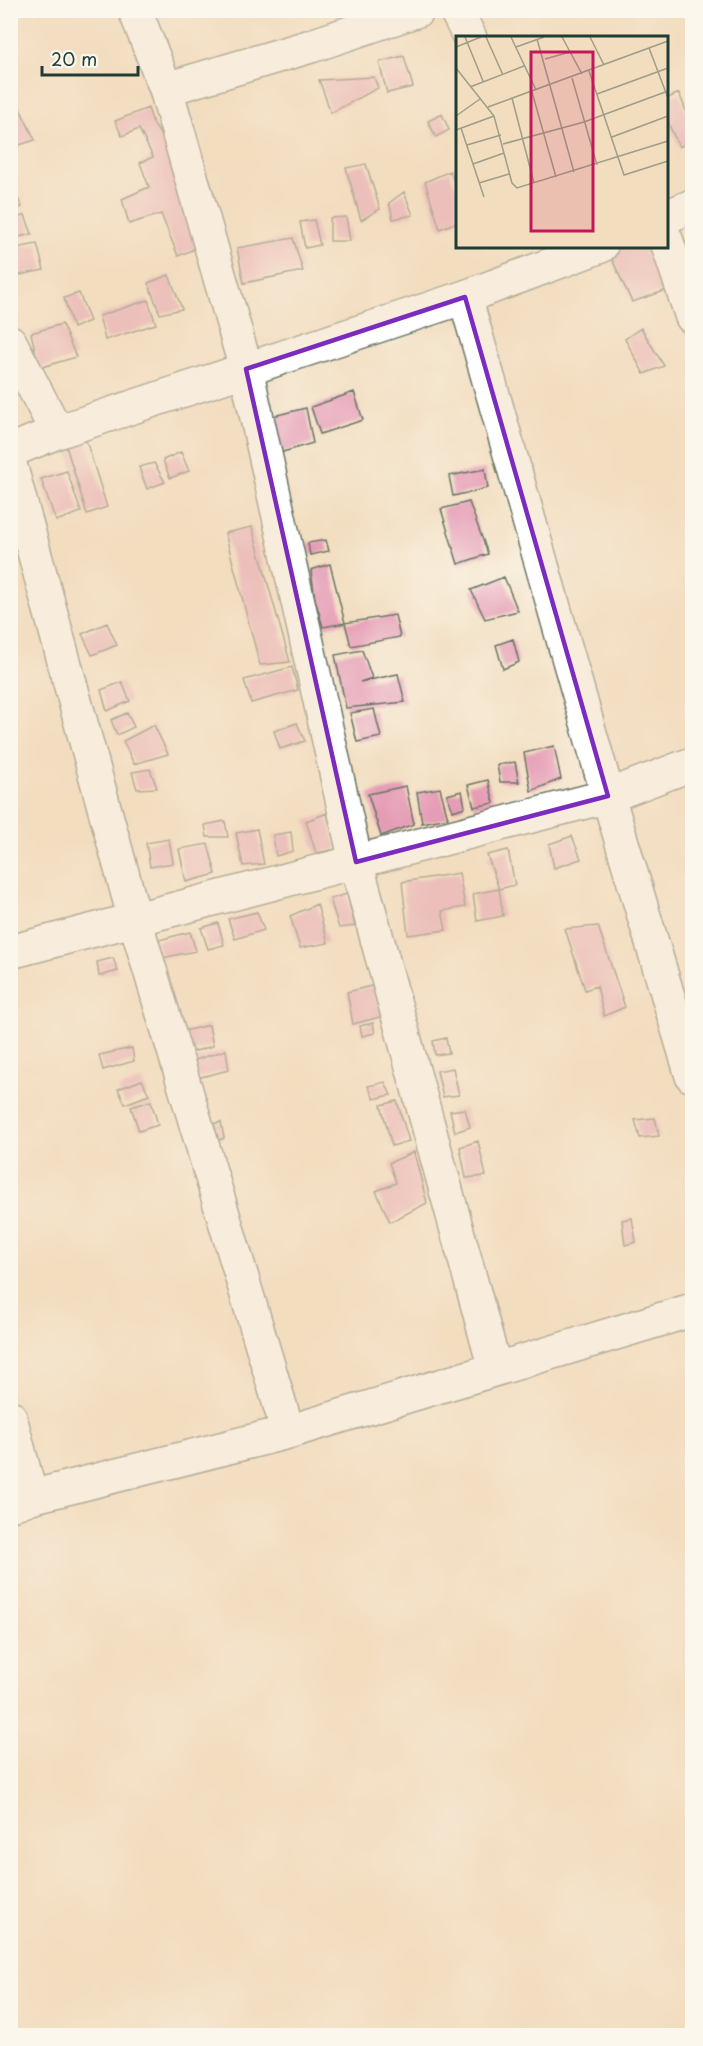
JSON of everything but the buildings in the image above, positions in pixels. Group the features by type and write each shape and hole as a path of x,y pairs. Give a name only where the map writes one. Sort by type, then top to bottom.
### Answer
{"street":[{"path":"135,10 166,89 246,369 356,862 495,1369"},
{"path":"166,89 311,46 418,10"},
{"path":"456,10 469,36"},
{"path":"667,217 693,206"},
{"path":"667,242 693,317"},
{"path":"10,451 57,432 465,297 589,249"},
{"path":"465,297 608,796 693,1077"},
{"path":"10,342 57,432"},
{"path":"10,464 135,920 288,1432"},
{"path":"10,952 608,796 693,764"},
{"path":"10,1417 21,1501 288,1432 693,1310"}],"highlighted area":[{"path":"465,297 608,796 356,862 246,369"}]}
